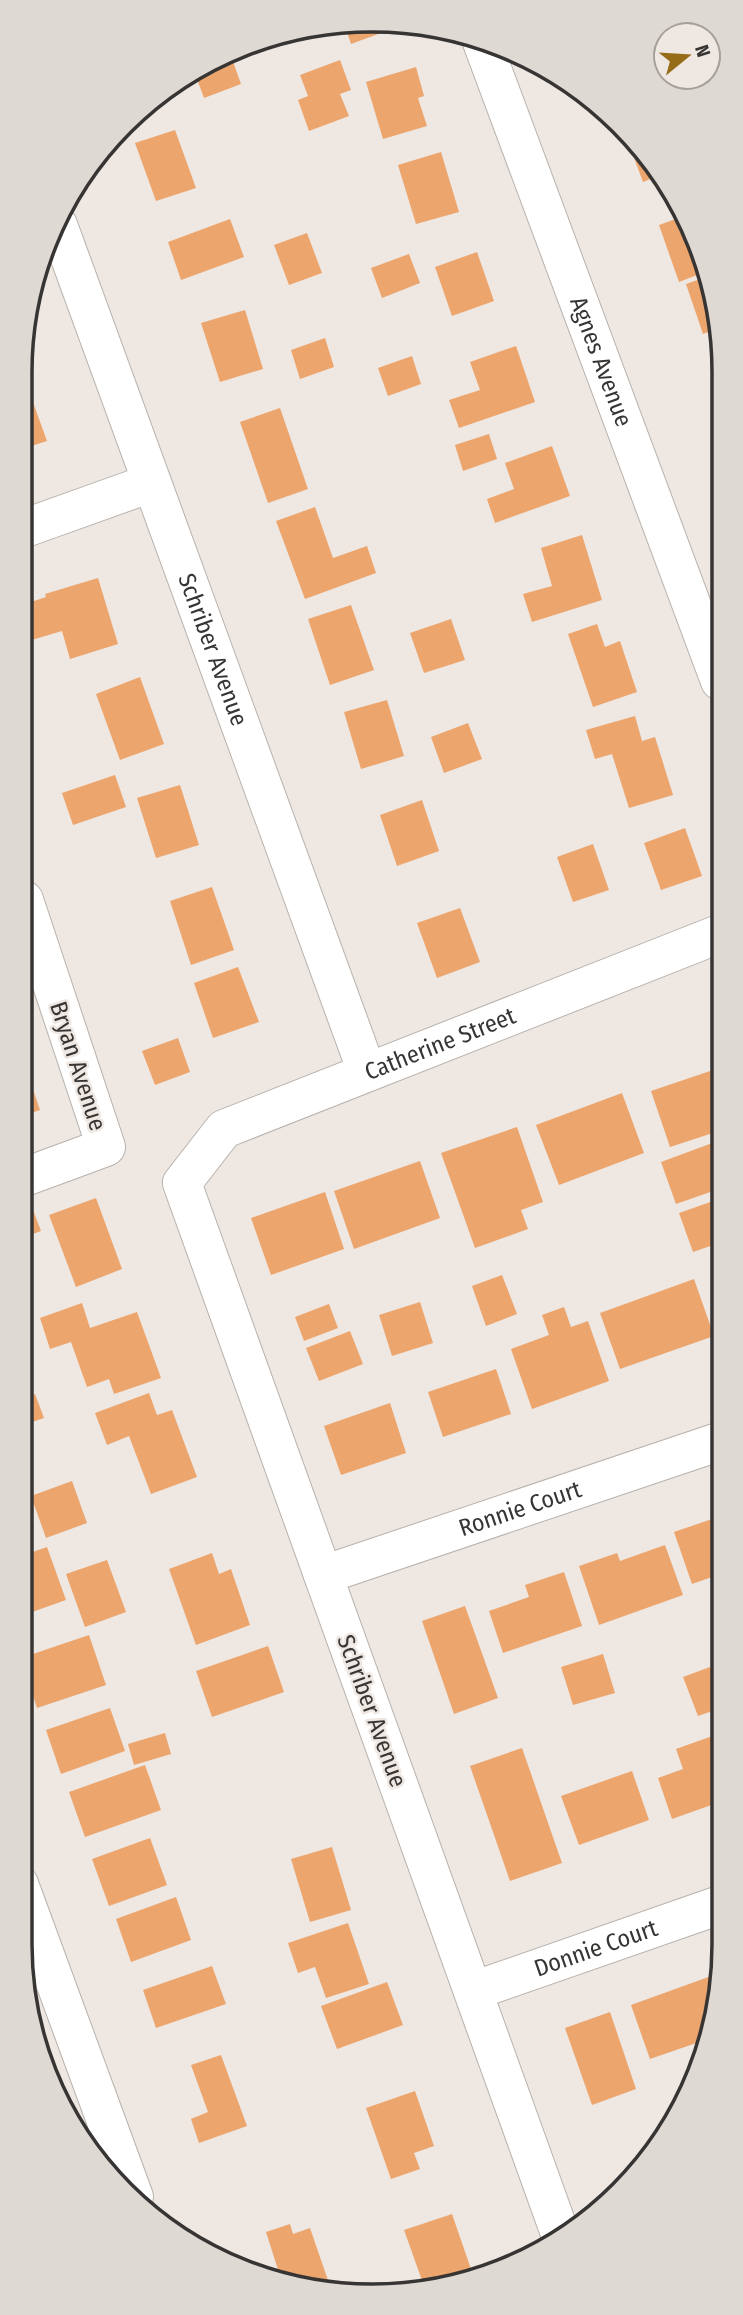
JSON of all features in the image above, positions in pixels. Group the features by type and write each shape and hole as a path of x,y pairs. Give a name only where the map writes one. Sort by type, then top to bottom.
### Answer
{"street":[{"name":"Agnes Avenue","path":"486,52 712,660"},
{"name":"Schriber Avenue","path":"61,233 367,1072"},
{"path":"32,526 151,483"},
{"name":"Bryan Avenue","path":"32,924 106,1147 32,1174"},
{"name":"Catherine Street","path":"182,1183 224,1129 712,937"},
{"name":"Schriber Avenue","path":"182,1183 558,2227"},
{"name":"Ronnie Court","path":"323,1576 712,1444"},
{"name":"Donnie Court","path":"473,1992 712,1908"},
{"path":"32,1919 128,2181"}],"building":[{"path":"347,32 384,32 351,44"},
{"path":"340,60 351,90 340,94 349,116 309,131 298,100 308,96 300,75"},
{"path":"233,61 241,84 204,98 197,80"},
{"path":"416,67 424,96 418,98 427,126 383,139 366,82"},
{"path":"175,130 196,188 156,201 135,143"},
{"path":"441,152 459,212 416,224 398,165"},
{"path":"633,155 651,179 643,182"},
{"path":"230,219 244,257 181,280 168,242"},
{"path":"675,219 686,241 697,275 679,282 659,225"},
{"path":"307,233 322,273 289,285 274,245"},
{"path":"477,252 494,301 452,316 435,267"},
{"path":"409,254 420,283 382,298 371,268"},
{"path":"699,280 709,332 703,334 686,284"},
{"path":"245,310 263,369 220,382 201,323"},
{"path":"325,338 334,367 300,379 291,350"},
{"path":"516,346 535,402 459,428 449,400 480,390 470,362"},
{"path":"412,356 421,384 388,396 378,368"},
{"path":"32,400 47,441 32,446"},
{"path":"280,408 308,489 268,503 240,422"},
{"path":"489,434 497,459 463,471 455,445"},
{"path":"552,446 570,496 495,523 487,499 514,489 505,463"},
{"path":"315,507 333,558 367,546 376,573 305,599 276,521"},
{"path":"582,535 602,600 532,622 523,594 552,586 541,548"},
{"path":"98,578 118,644 70,659 62,631 32,640 32,602 46,597 45,594"},
{"path":"351,605 374,670 330,685 308,619"},
{"path":"451,619 465,660 424,673 410,633"},
{"path":"597,624 605,647 620,641 637,692 593,707 568,634"},
{"path":"140,677 164,744 120,760 96,694"},
{"path":"387,700 404,756 361,769 344,712"},
{"path":"635,716 642,741 655,737 673,795 629,808 612,754 595,759 586,730"},
{"path":"468,723 482,759 444,773 431,737"},
{"path":"115,775 126,807 73,825 62,793"},
{"path":"180,785 199,845 156,858 137,798"},
{"path":"422,800 439,851 397,866 380,815"},
{"path":"685,828 702,876 661,890 644,843"},
{"path":"593,844 609,890 573,902 557,857"},
{"path":"212,887 234,950 191,965 170,901"},
{"path":"460,908 480,962 437,978 417,923"},
{"path":"238,967 259,1022 213,1038 194,983"},
{"path":"178,1038 190,1072 155,1085 142,1051"},
{"path":"712,1070 712,1133 670,1147 651,1091"},
{"path":"32,1086 40,1110 32,1113"},
{"path":"622,1093 644,1153 559,1185 536,1125"},
{"path":"517,1127 543,1202 521,1210 528,1229 475,1248 441,1153"},
{"path":"712,1143 712,1191 676,1204 661,1162"},
{"path":"420,1161 440,1218 354,1249 334,1191"},
{"path":"325,1192 344,1249 271,1275 251,1218"},
{"path":"96,1198 122,1269 76,1287 49,1215"},
{"path":"712,1201 712,1245 693,1252 679,1213"},
{"path":"32,1207 41,1231 32,1234"},
{"path":"502,1275 517,1314 486,1326 472,1286"},
{"path":"694,1279 712,1337 620,1369 600,1313"},
{"path":"420,1302 433,1343 392,1356 379,1315"},
{"path":"82,1303 90,1328 137,1312 161,1378 114,1394 109,1379 87,1387 71,1342 50,1349 40,1318"},
{"path":"329,1304 338,1328 304,1341 295,1317"},
{"path":"564,1307 571,1327 588,1321 609,1381 532,1409 511,1349 549,1335 542,1315"},
{"path":"350,1331 363,1364 319,1381 306,1348"},
{"path":"496,1369 511,1414 443,1437 428,1392"},
{"path":"149,1393 157,1415 172,1410 197,1477 151,1494 129,1436 107,1445 95,1413"},
{"path":"35,1394 44,1418 32,1422 32,1395"},
{"path":"390,1403 406,1453 341,1475 324,1426"},
{"path":"72,1481 87,1523 46,1538 32,1496"},
{"path":"712,1519 712,1577 692,1584 674,1532"},
{"path":"665,1545 683,1595 599,1625 579,1566 617,1553 620,1561"},
{"path":"47,1547 66,1600 32,1612 32,1552"},
{"path":"212,1553 219,1574 231,1569 250,1625 196,1645 169,1569"},
{"path":"107,1560 126,1612 85,1627 66,1574"},
{"path":"564,1572 582,1626 503,1653 489,1611 529,1597 525,1585"},
{"path":"465,1606 498,1698 454,1714 422,1621"},
{"path":"89,1635 106,1685 37,1708 32,1692 32,1654"},
{"path":"268,1646 284,1692 212,1717 196,1671"},
{"path":"603,1654 615,1693 573,1705 561,1667"},
{"path":"710,1667 712,1711 698,1716 683,1677"},
{"path":"110,1708 125,1751 61,1774 46,1730"},
{"path":"165,1733 171,1754 134,1765 128,1744"},
{"path":"712,1736 712,1805 672,1819 658,1778 683,1769 676,1749"},
{"path":"522,1748 562,1863 510,1881 470,1766"},
{"path":"145,1765 161,1810 85,1837 69,1792"},
{"path":"632,1771 649,1820 579,1845 561,1796"},
{"path":"150,1838 167,1885 109,1906 92,1859"},
{"path":"332,1847 351,1910 310,1922 291,1859"},
{"path":"176,1897 191,1940 131,1962 116,1919"},
{"path":"348,1923 369,1984 326,1998 315,1967 298,1973 288,1943"},
{"path":"212,1966 226,2004 156,2028 143,1990"},
{"path":"710,1976 696,2043 650,2059 631,2005"},
{"path":"387,1982 403,2025 337,2049 321,2006"},
{"path":"610,2012 636,2089 592,2105 565,2028"},
{"path":"221,2055 247,2126 199,2143 191,2119 208,2112 191,2065"},
{"path":"415,2091 434,2146 414,2153 420,2169 391,2179 366,2108"},
{"path":"452,2214 471,2268 422,2280 404,2230"},
{"path":"290,2224 293,2234 310,2228 328,2281 278,2270 266,2232"}]}
